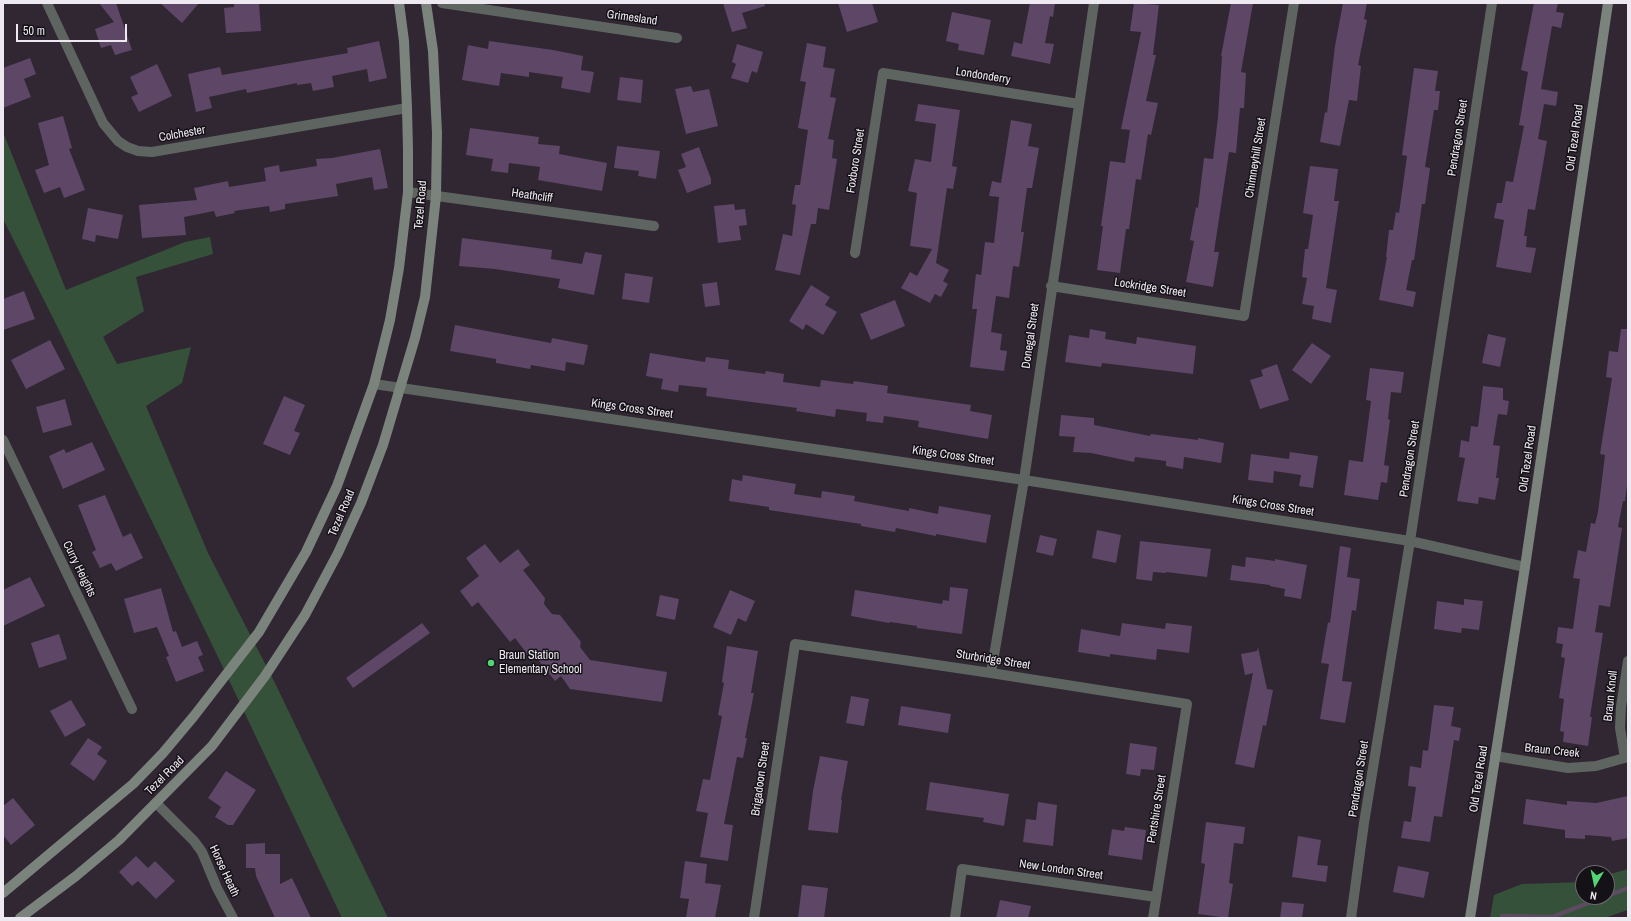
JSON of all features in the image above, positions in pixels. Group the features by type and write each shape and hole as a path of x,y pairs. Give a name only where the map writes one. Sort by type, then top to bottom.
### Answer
{"main road":[{"name":"Tezel Road","path":"3,893 133,784 194,716 259,632 306,552 337,486 374,384 390,320 399,268 408,192 407,108 404,41 399,3"},
{"name":"Tezel Road","path":"20,918 76,876 119,840 212,746 265,676 305,614 338,553 361,502 383,445 415,338 424,297 436,196 436,96 433,51 426,3"},
{"name":"Old Tezel Road","path":"1470,918 1525,567 1608,3"}],"street":[{"name":"Colchester","path":"47,3 103,123 118,141 127,147 138,151 152,152 407,108"},
{"name":"Grimesland","path":"442,3 677,38"},
{"name":"Donegal Street","path":"991,673 1024,480 1051,286 1094,3"},
{"name":"Chimneyhill Street","path":"1244,316 1294,3"},
{"name":"Pendragon Street","path":"1351,918 1364,823 1410,541 1492,3"},
{"name":"Londonderry","path":"883,73 1079,104"},
{"name":"Foxboro Street","path":"855,253 883,73"},
{"name":"Heathcliff","path":"408,192 654,226"},
{"name":"Lockridge Street","path":"1051,286 1244,316"},
{"name":"Kings Cross Street","path":"374,384 1024,480 1410,541 1525,567"},
{"name":"Curry Heights","path":"3,440 132,709"},
{"name":"Sturbridge Street","path":"794,644 1186,704"},
{"name":"Brigadoon Street","path":"754,918 794,644"},
{"name":"Braun Knoll","path":"1627,758 1620,728 1621,707 1628,661"},
{"name":"Pertshire Street","path":"1153,918 1186,704"},
{"name":"Braun Creek","path":"1495,756 1568,768 1596,766 1627,758"},
{"name":"Horse Heath","path":"156,803 194,841 202,852 217,888 233,918"},
{"name":"New London Street","path":"955,918 962,869 1156,897"}],"green space":[{"path":"3,132 66,290 185,242 210,237 213,254 136,277 144,311 103,337 117,364 191,347 182,383 146,406 208,553 275,683 388,918 342,918 219,659 56,324 3,219"},
{"path":"1628,869 1628,910 1604,918 1490,918 1494,895 1522,884 1575,882 1575,905 1615,905 1615,873"}],"building":[{"path":"99,3 116,3 132,50 115,55 111,45 101,48 95,29 114,22"},
{"path":"160,3 199,3 182,23"},
{"path":"234,3 259,3 261,31 226,33 224,8 234,7"},
{"path":"723,3 764,3 765,6 742,13 747,28 732,32"},
{"path":"838,3 872,3 878,22 847,32"},
{"path":"1030,3 1055,3 1053,17 1050,16 1045,43 1054,44 1050,64 1011,56 1014,42 1022,44"},
{"path":"1134,3 1159,5 1153,55 1156,55 1146,101 1158,103 1151,135 1148,134 1141,180 1136,179 1129,229 1126,229 1120,273 1097,270 1103,226 1101,226 1110,161 1125,163 1130,130 1121,129 1141,32 1130,31"},
{"path":"1231,3 1253,3 1241,72 1246,73 1244,108 1240,108 1236,153 1229,152 1214,252 1219,252 1213,287 1186,282 1194,241 1190,240 1196,207 1198,208 1204,158 1213,159 1218,117 1221,56"},
{"path":"1343,3 1367,3 1364,19 1367,20 1358,65 1361,66 1357,101 1349,100 1340,146 1320,142 1325,112 1327,113 1335,46"},
{"path":"1534,3 1558,3 1556,12 1564,13 1561,28 1552,26 1541,89 1558,92 1556,106 1544,104 1538,139 1547,141 1535,210 1528,209 1524,236 1527,236 1526,247 1536,248 1531,273 1496,267 1504,220 1494,218 1497,203 1502,203 1506,181 1513,182 1524,126 1519,125 1528,72 1521,70"},
{"path":"952,12 991,20 984,55 958,50 959,44 946,41"},
{"path":"379,41 387,78 369,82 367,69 332,76 334,87 313,91 311,83 297,85 297,83 247,93 246,89 209,97 212,108 196,112 188,74 220,67 222,75 348,53 347,48"},
{"path":"489,41 583,56 581,70 594,72 590,93 561,88 563,77 529,72 529,77 501,73 499,86 462,80 468,45 488,49"},
{"path":"807,43 826,47 823,67 835,69 830,97 836,98 828,139 834,140 832,158 837,159 829,210 818,208 816,224 811,224 800,275 775,270 783,234 792,236 796,205 792,204 795,185 800,185 808,130 798,128 806,82 800,81"},
{"path":"737,44 763,52 757,73 752,71 748,83 731,78 736,64 732,62"},
{"path":"30,58 36,74 24,79 31,97 3,108 3,68"},
{"path":"157,64 172,96 139,112 131,97 138,94 130,77"},
{"path":"1414,68 1438,71 1435,91 1440,91 1438,110 1434,110 1425,167 1430,168 1425,204 1422,204 1414,260 1412,260 1406,290 1416,292 1413,307 1379,300 1387,257 1389,230 1393,230 1396,212 1399,213 1407,156 1402,155"},
{"path":"620,77 643,80 641,103 617,100"},
{"path":"691,86 693,92 709,89 718,126 686,134 675,89"},
{"path":"918,104 960,110 952,166 957,167 953,189 947,188 936,263 949,270 943,281 948,284 941,297 935,294 930,303 901,288 910,272 917,276 932,249 910,246 917,193 908,191 915,159 931,162 936,124 915,121"},
{"path":"63,116 72,148 69,149 85,190 64,198 60,187 44,193 35,170 49,165 38,123"},
{"path":"1011,120 1032,124 1028,146 1039,148 1032,188 1027,188 1021,232 1024,232 1019,267 1013,266 1009,298 996,296 991,332 1002,334 1000,350 1007,351 1004,371 970,367 977,309 972,309 976,274 981,275 985,242 994,243 999,197 989,196 992,181 1001,183"},
{"path":"470,128 539,137 538,144 560,146 559,154 607,163 602,191 538,180 540,167 509,163 508,173 491,171 493,159 466,155"},
{"path":"617,146 660,151 656,179 638,176 639,171 614,168"},
{"path":"699,147 711,179 711,184 687,193 678,170 686,167 681,154"},
{"path":"380,149 388,188 374,190 372,177 336,184 338,196 285,204 285,209 270,212 269,206 234,211 235,213 216,217 214,211 184,217 186,235 142,238 139,205 197,200 194,188 228,181 229,187 266,181 264,168 279,165 280,172 317,166 316,159 332,158"},
{"path":"1310,166 1338,169 1334,201 1339,201 1326,288 1337,290 1331,323 1312,319 1314,306 1302,304 1307,278 1302,277 1305,249 1308,249 1313,215 1303,213"},
{"path":"734,204 735,210 745,209 747,225 739,226 741,240 718,243 714,206"},
{"path":"88,208 123,215 118,239 96,235 95,242 82,239"},
{"path":"462,238 552,250 551,259 582,264 585,252 602,255 594,295 558,288 560,279 495,269 459,266"},
{"path":"625,273 653,277 649,303 622,299"},
{"path":"717,282 720,305 705,307 702,284"},
{"path":"811,285 830,297 825,305 837,312 823,335 806,324 803,330 789,321"},
{"path":"24,291 35,319 3,330 3,299"},
{"path":"895,300 905,326 871,340 860,314"},
{"path":"455,325 551,343 552,338 588,345 584,365 566,362 565,371 531,365 530,369 496,363 496,359 450,351"},
{"path":"1090,329 1106,332 1105,339 1136,344 1137,337 1196,346 1193,374 1102,363 1101,367 1065,362 1069,335 1089,338"},
{"path":"1621,329 1628,329 1628,478 1625,501 1623,501 1618,527 1622,528 1610,607 1599,605 1595,632 1603,633 1590,717 1592,717 1588,746 1563,742 1564,732 1560,731 1564,699 1559,698 1565,658 1561,657 1563,644 1556,643 1558,627 1573,629 1580,579 1573,578 1578,550 1586,552 1591,523 1595,524 1598,512 1605,455 1600,454 1612,378 1606,377 1609,351 1618,352"},
{"path":"1488,334 1506,338 1500,367 1482,363"},
{"path":"50,340 65,369 26,389 11,360"},
{"path":"1312,343 1331,356 1311,384 1292,370"},
{"path":"650,353 705,362 706,357 729,360 728,369 765,374 766,371 784,374 783,382 820,387 821,380 853,384 854,381 888,386 887,393 971,405 970,411 992,415 988,439 918,427 919,421 884,416 883,423 866,421 867,413 836,409 835,417 796,411 797,408 706,396 707,388 679,385 678,392 661,389 663,379 646,376"},
{"path":"1277,364 1289,400 1260,409 1250,380 1263,376 1261,370"},
{"path":"1370,368 1404,372 1401,393 1391,392 1388,419 1390,420 1384,465 1389,466 1387,483 1381,482 1378,500 1344,495 1349,460 1363,462 1371,401 1366,400"},
{"path":"1483,386 1503,388 1503,400 1509,401 1507,415 1498,414 1493,445 1500,446 1496,478 1499,478 1495,500 1479,497 1478,504 1457,501 1465,458 1459,457 1461,440 1469,442 1471,426 1478,427"},
{"path":"284,396 305,405 294,431 300,433 290,455 263,444"},
{"path":"65,399 72,425 43,433 36,407"},
{"path":"1061,415 1094,418 1094,425 1150,436 1151,434 1198,440 1198,438 1224,443 1221,463 1184,457 1183,469 1166,466 1166,461 1135,457 1134,462 1091,453 1073,452 1075,437 1059,436"},
{"path":"92,442 105,470 63,489 49,456 64,449 66,453"},
{"path":"1290,452 1318,456 1313,488 1299,486 1301,475 1274,471 1273,483 1248,480 1251,454 1289,459"},
{"path":"743,475 796,484 794,494 821,498 822,491 855,496 854,501 909,511 909,508 938,514 939,506 991,515 986,543 936,534 936,536 896,528 895,532 861,526 861,524 769,510 769,507 729,501 732,479 742,481"},
{"path":"105,495 123,537 131,533 143,558 116,571 111,563 100,568 92,552 96,550 78,505"},
{"path":"1097,530 1121,535 1116,563 1092,558"},
{"path":"1040,535 1057,539 1053,556 1036,552"},
{"path":"1140,541 1211,549 1207,577 1153,572 1152,581 1136,579"},
{"path":"485,544 500,563 518,549 530,565 523,570 545,598 544,604 552,614 560,615 581,642 580,647 590,660 667,672 662,702 570,689 561,676 555,681 535,656 531,659 515,638 510,642 478,602 472,607 460,591 479,576 466,558"},
{"path":"1340,546 1351,548 1347,577 1360,579 1356,611 1352,610 1342,681 1352,682 1345,723 1320,719 1329,664 1321,663 1328,622 1330,623"},
{"path":"1246,557 1275,561 1275,559 1307,565 1301,599 1284,596 1285,589 1270,585 1230,580 1232,565 1245,567"},
{"path":"30,577 45,606 3,626 3,590"},
{"path":"950,587 968,589 962,634 917,628 917,626 889,623 851,616 855,590 942,604 943,600 949,601"},
{"path":"161,588 173,632 176,631 182,647 197,641 203,655 198,657 204,671 176,682 166,657 169,656 157,627 134,633 124,599"},
{"path":"730,590 755,601 746,622 738,618 731,635 713,627"},
{"path":"660,595 679,599 675,620 656,616"},
{"path":"1464,599 1483,601 1479,630 1462,628 1461,633 1434,629 1437,601 1464,605"},
{"path":"422,623 430,633 353,688 346,678"},
{"path":"1122,623 1165,629 1166,623 1192,626 1189,653 1157,649 1156,660 1110,654 1110,657 1078,652 1081,629 1120,636"},
{"path":"59,634 67,659 39,668 31,643"},
{"path":"727,646 758,651 751,693 754,693 745,738 747,738 743,758 737,757 724,824 733,825 728,861 700,857 708,813 696,811 703,779 710,780 722,716 718,715 724,683 722,682"},
{"path":"1258,647 1267,689 1273,690 1266,726 1263,725 1254,768 1235,764 1253,673 1245,675 1241,654 1257,651"},
{"path":"851,696 869,699 864,726 846,723"},
{"path":"71,700 86,725 65,737 50,711"},
{"path":"1434,705 1454,707 1451,726 1461,728 1459,741 1454,740 1442,817 1434,816 1430,842 1401,838 1404,821 1411,822 1416,787 1408,786 1410,766 1421,768 1423,750 1428,751"},
{"path":"901,706 951,714 948,733 898,725"},
{"path":"88,738 102,747 97,754 107,761 94,781 70,764"},
{"path":"1130,743 1157,747 1154,770 1141,769 1140,776 1126,774"},
{"path":"820,756 848,761 841,800 838,833 808,830 813,791"},
{"path":"226,771 256,790 233,825 228,825 215,817 221,807 208,798"},
{"path":"930,782 1009,794 1004,826 983,822 984,818 926,810"},
{"path":"1628,796 1628,838 1612,841 1611,837 1585,835 1585,839 1565,838 1565,830 1523,824 1526,799 1567,805 1567,801 1596,803"},
{"path":"13,798 35,825 11,845 3,835 3,806"},
{"path":"1038,802 1057,805 1053,846 1023,842 1026,819 1036,820"},
{"path":"1206,822 1245,827 1243,844 1234,843 1229,883 1233,884 1228,918 1198,914 1205,864 1201,863"},
{"path":"1125,827 1146,830 1142,860 1108,855 1112,829 1124,831"},
{"path":"1298,836 1321,840 1317,865 1328,866 1326,882 1292,877"},
{"path":"265,843 265,854 280,854 280,884 292,878 311,918 275,918 256,876 255,868 246,868 246,844"},
{"path":"136,856 148,868 155,861 175,881 156,899 138,881 132,886 119,872"},
{"path":"685,861 707,864 705,883 721,885 715,918 686,918 689,899 680,898"},
{"path":"1398,866 1429,872 1424,898 1393,892"},
{"path":"802,885 828,888 824,918 798,918"},
{"path":"1000,900 1031,906 1028,918 996,918"},
{"path":"1282,902 1304,904 1302,918 1280,918"}],"waterway":[{"path":"1615,893 1628,888"},
{"path":"1502,916 1552,917 1583,905"}],"place":[{"name":"Braun Station Elementary School","path":"491,663"}]}
